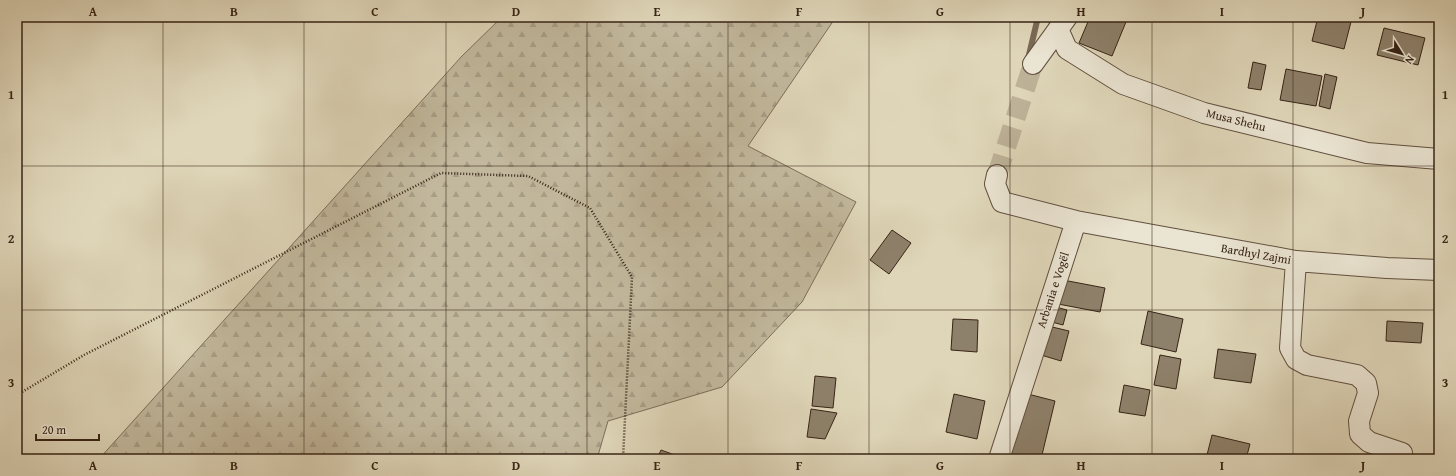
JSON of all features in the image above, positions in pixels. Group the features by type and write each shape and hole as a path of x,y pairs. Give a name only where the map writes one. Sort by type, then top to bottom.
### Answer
{"street":[{"path":"1033,64 1062,23"},
{"name":"Musa Shehu","path":"1062,23 1068,50 1123,84 1204,113 1367,153 1439,159"},
{"path":"997,175 995,184 1002,202 1076,221"},
{"name":"Bardhyl Zajmi","path":"1076,221 1296,261 1387,268 1439,270"},
{"name":"Arbania e Vogël","path":"999,459 1076,221"},
{"path":"1296,261 1290,348 1296,359 1307,365 1357,375 1366,383 1368,392 1359,421 1360,434 1369,442 1402,453"}],"path":[{"path":"17,395 84,355 441,173 528,176 590,208 632,277 623,459"}],"green space":[{"path":"502,17 836,17 748,146 856,202 802,302 722,387 608,421 597,459 99,459 462,56"}],"building":[{"path":"1090,17 1128,17 1112,56 1079,43"},
{"path":"1318,17 1352,18 1344,49 1312,41"},
{"path":"1384,28 1425,38 1418,65 1377,55"},
{"path":"1253,62 1266,65 1261,90 1248,88"},
{"path":"1286,69 1322,76 1316,106 1280,100"},
{"path":"1325,74 1337,77 1330,109 1319,106"},
{"path":"892,230 911,243 889,274 870,260"},
{"path":"1063,280 1105,288 1100,312 1058,304"},
{"path":"1052,306 1067,310 1063,325 1048,321"},
{"path":"1148,311 1183,319 1176,352 1141,344"},
{"path":"953,319 978,320 977,352 951,350"},
{"path":"1387,321 1423,323 1421,343 1386,341"},
{"path":"1048,326 1069,331 1061,361 1041,355"},
{"path":"1218,349 1256,354 1251,383 1214,378"},
{"path":"1160,355 1181,359 1176,389 1154,385"},
{"path":"815,376 836,378 833,408 812,406"},
{"path":"1124,385 1150,390 1145,416 1119,412"},
{"path":"1024,393 1055,401 1041,459 1008,458"},
{"path":"954,394 985,401 977,439 946,432"},
{"path":"811,409 837,413 825,439 807,437"},
{"path":"1212,435 1250,444 1246,459 1206,459"},
{"path":"661,450 686,459 657,459"}],"waterway":[{"path":"1028,59 1038,17"}],"tunnel":[{"path":"997,175 1033,64"}]}
